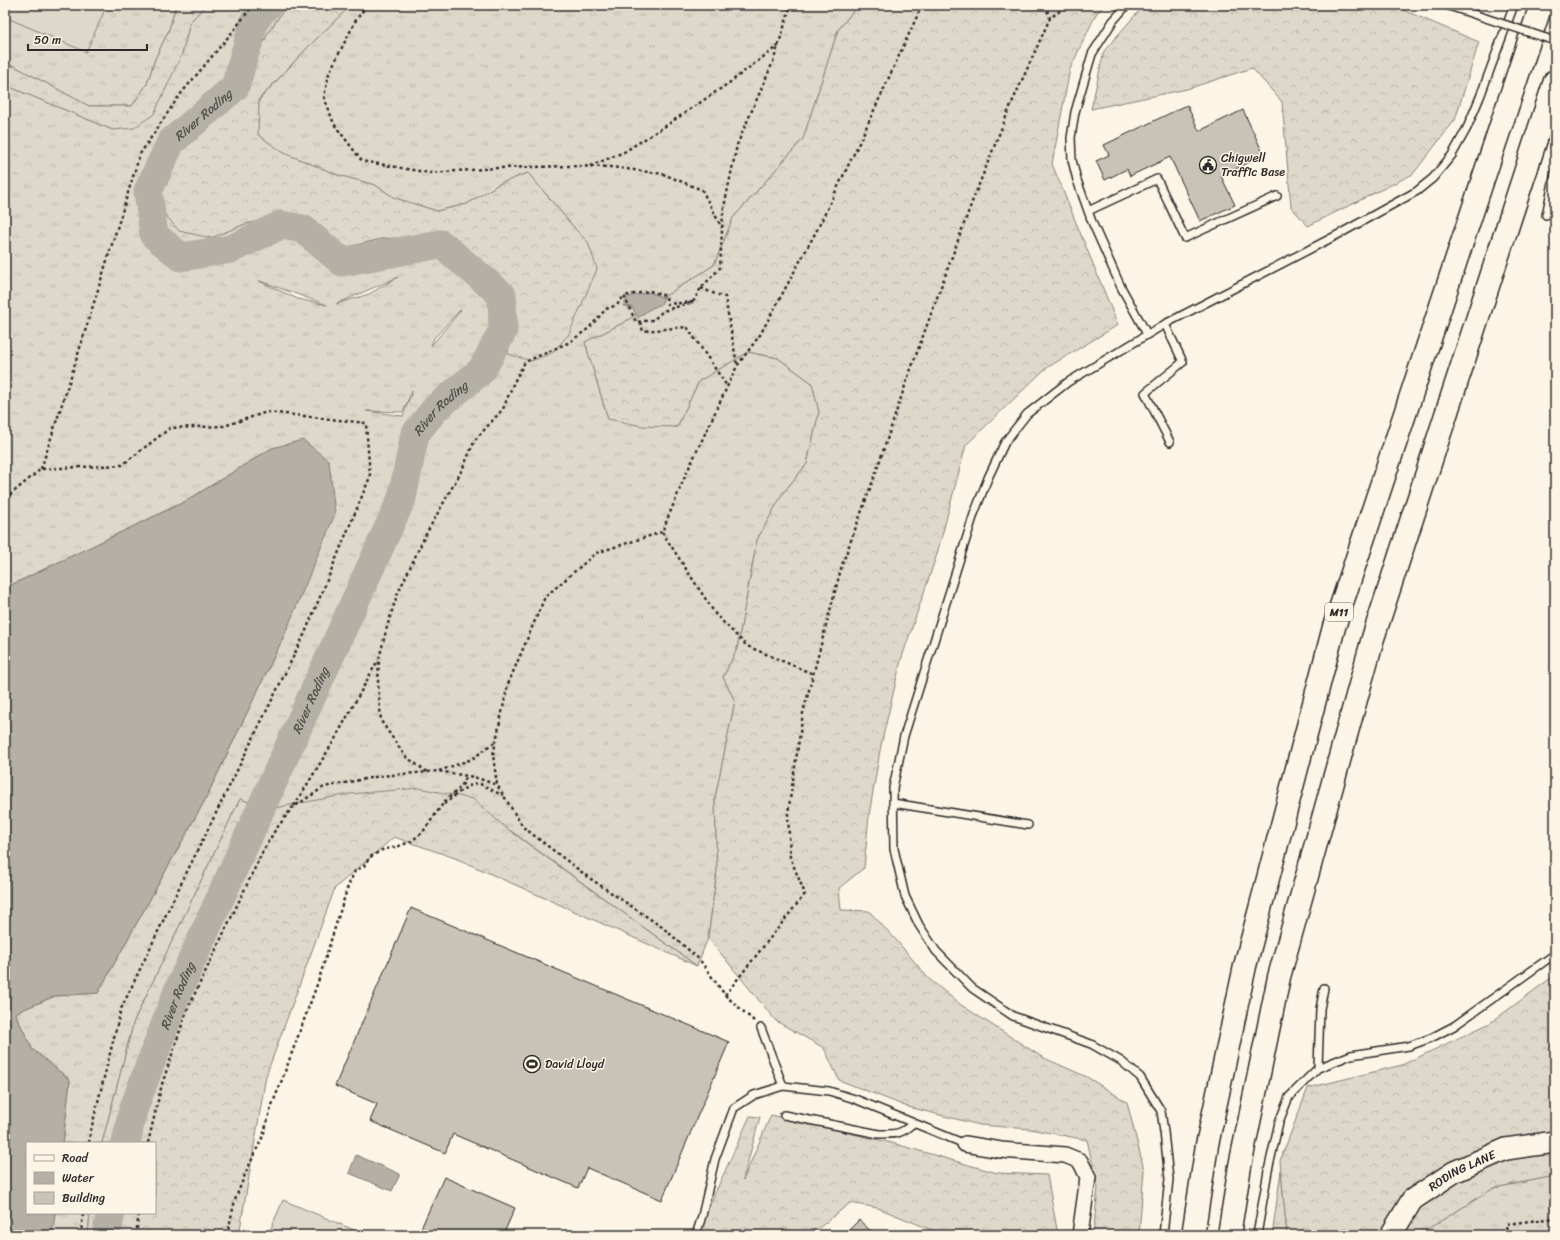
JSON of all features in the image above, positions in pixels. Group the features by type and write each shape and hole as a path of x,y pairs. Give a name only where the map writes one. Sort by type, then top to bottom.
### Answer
{"highway":[{"name":"M11","path":"1193,1235 1207,1145 1245,966 1334,627 1541,5"},
{"path":"1229,1235 1240,1166 1279,977 1373,638 1555,81"}],"street":[{"name":"RODING LANE","path":"1391,1235 1412,1200 1454,1172 1506,1149 1555,1142"},
{"path":"965,1144 1001,1150 1065,1155 1080,1161 1088,1177 1080,1235"}],"lane":[{"path":"1128,5 1112,21 1092,54 1075,112 1071,138 1072,160 1077,180 1088,211 1121,287 1147,334"},
{"path":"1446,5 1555,40"},
{"path":"1163,1235 1169,1179 1164,1132 1160,1111 1140,1077 1121,1061 1090,1044 1013,1016 972,988 936,951 919,925 905,896 894,849 893,788 904,736 974,514 988,478 1005,442 1027,414 1068,382 1164,324 1417,191 1433,178 1452,155 1467,128 1514,5"},
{"path":"1546,215 1555,174"},
{"path":"1088,211 1157,179 1184,238 1277,196"},
{"path":"1164,324 1183,362 1145,393 1170,442"},
{"path":"893,803 1028,825"},
{"path":"1257,1235 1268,1171 1279,1122 1289,1097 1318,1068 1351,1055 1409,1046 1431,1038 1454,1026 1555,954"},
{"path":"1318,1068 1320,1009 1324,988"},
{"path":"760,1028 783,1086"},
{"path":"696,1235 702,1216 715,1159 734,1108 754,1095 783,1086 829,1091 855,1099 965,1144"},
{"path":"784,1115 878,1134 899,1133 904,1131 913,1123"}],"path":[{"path":"5,499 41,469 140,154 179,96 253,5"},
{"path":"367,5 356,20 329,73 324,97 334,124 362,161 430,173 497,168 587,166 612,167 663,174 702,190 722,228"},
{"path":"624,296 636,322 653,320 663,311 693,302 701,288 720,268 723,212 737,144 773,62 791,5"},
{"path":"760,1028 748,1014 725,995 699,958 662,927 588,877 523,827 497,786 492,755 508,684 545,597 596,553 662,532 686,474 727,386 737,366 760,335 818,228 919,12 924,5"},
{"path":"1045,5 1050,18"},
{"path":"725,995 805,894 790,857 788,813 803,713 842,564 972,202 1010,107 1050,18 1068,5"},
{"path":"587,166 624,152 668,125 729,83 779,45"},
{"path":"701,288 725,297 737,366"},
{"path":"426,772 405,756 381,721 378,683 379,659 387,627 398,595 425,536 463,468 475,440 503,409 514,382 525,362 570,342 589,328 606,309 617,305 624,296 650,291 666,296 667,304 693,302"},
{"path":"640,322 643,331 687,327 727,386"},
{"path":"41,469 122,465 170,428 224,426 267,412 366,423 370,477 305,633 121,1009 89,1142"},
{"path":"662,532 716,614 748,646 813,674"},
{"path":"148,1142 162,1084 188,1010 263,851 336,739 379,659"},
{"path":"438,771 472,758 495,742"},
{"path":"292,808 324,787 380,776 438,771 468,776 497,786"},
{"path":"227,1235 235,1200 262,1136 318,982 348,886 355,871 364,866 370,857 382,850 410,842 422,833 445,800 461,787 468,776"},
{"path":"442,805 470,786 479,784 504,796"},
{"path":"81,1235 83,1214"},
{"path":"136,1235 139,1214"},
{"path":"1507,1235 1506,1224 1555,1218"}],"green space":[{"path":"5,5 176,5 169,30 155,59 147,84 132,106 89,106 16,67 5,63"},
{"path":"5,5 107,5 86,52 5,17"},
{"path":"176,5 206,5 190,22 182,54 154,114 134,128 113,130 5,85 5,63 16,67 89,106 132,106 147,84 155,59 169,30"},
{"path":"206,5 287,5 268,33 238,97 212,118 170,179 157,205 210,238 245,224 279,217 298,218 321,233 348,247 381,239 454,236 507,290 588,242 528,173 499,184 467,204 437,211 395,198 375,185 338,175 284,153 257,135 259,100 309,46 347,9 348,5 858,5 838,30 803,139 733,218 714,265 623,323 585,342 608,419 677,427 699,381 748,352 778,358 812,383 819,412 807,464 783,493 757,540 737,649 723,677 735,701 715,798 717,871 708,938 697,966 511,831 278,807 269,809 240,799 134,1021 102,1142 63,1142 70,1080 32,1049 15,1013 55,996 98,993 205,800 284,636 272,448 186,501 5,588 5,85 113,130 182,54 190,22","holes":["398,277 369,294 336,304","260,281 327,305 298,299","461,310 431,346 434,338","412,391 403,416 366,411 403,412"]},
{"path":"287,5 348,5 347,9 309,46 259,99 258,135 284,153 338,175 375,185 395,198 437,211 467,204 499,184 528,173 588,242 597,269 569,334 552,353 531,361 508,354 512,324 506,290 454,236 381,239 347,247 298,218 279,217 245,224 211,238 179,231 157,205 182,149 212,118 238,97 268,33"},
{"path":"858,5 1105,5 1096,14 1070,69 1052,164 1118,325 1045,369 966,445 937,554 901,660 881,745 869,815 864,868 839,888 841,910 869,911 928,978 961,1005 1042,1057 1087,1077 1127,1102 1144,1170 1139,1235 1093,1235 1098,1188 1087,1140 1030,1129 980,1125 905,1106 839,1080 824,1048 776,1021 708,938 717,871 715,798 735,701 723,677 737,649 757,540 783,493 807,464 819,412 812,383 778,358 748,352 699,381 677,427 642,426 608,419 585,342 623,323 714,265 733,218 803,139 838,30"},
{"path":"1144,5 1391,5 1479,42 1455,120 1413,174 1308,226 1291,207 1282,102 1252,68 1187,89 1091,109 1104,51"},
{"path":"419,788 473,799 506,828 697,966 455,858 394,837 335,888 266,1076 239,1235 88,1235 90,1214 156,1214 156,1142 102,1142 134,1021 240,799 269,809 350,794"},
{"path":"1555,975 1555,1176 1494,1188 1418,1235 1287,1235 1280,1161 1308,1088 1402,1065 1490,1023"},
{"path":"771,1115 892,1143 997,1173 1047,1175 1058,1235 944,1235 878,1208 850,1203 810,1235 696,1235 750,1116 760,1117 743,1180"},
{"path":"1281,1171 1287,1235 1272,1235"},
{"path":"1555,1176 1555,1235 1418,1235 1494,1188"},
{"path":"283,1200 366,1235 268,1235"},
{"path":"55,1214 90,1214 88,1235 52,1235"}],"water":[{"path":"649,292 664,298 661,304 648,310 638,318 632,307 623,306 628,297"},
{"path":"303,440 329,461 335,514 284,636 205,800 98,993 55,996 15,1013 32,1049 70,1080 63,1142 26,1142 26,1214 55,1214 52,1235 5,1235 5,588 186,501 272,448"},
{"path":"356,1155 400,1174 392,1191 349,1173"}],"building":[{"name":"Chigwell Traffic Base","path":"1187,105 1199,131 1243,110 1264,155 1221,176 1235,205 1200,221 1170,157 1130,176 1127,169 1105,180 1096,161 1109,155 1104,145"},
{"name":"David Lloyd","path":"411,908 729,1042 662,1200 587,1168 578,1188 453,1134 445,1153 370,1121 377,1104 335,1086"},
{"path":"444,1177 515,1208 503,1235 418,1235"},
{"path":"859,1220 875,1235 844,1235"}],"waterway":[{"name":"River Roding","path":"126,1142 133,1110 177,993 402,498 415,434 436,408 482,370 503,330 502,295 441,244 342,262 303,229 281,225 231,249 181,257 154,235 148,191 171,142 235,87 255,19 268,5"},
{"name":"River Roding","path":"106,1235 111,1214"}],"place":[{"name":"Chigwell Traffic Base","path":"1208,165"},
{"name":"David Lloyd","path":"532,1064"}]}
